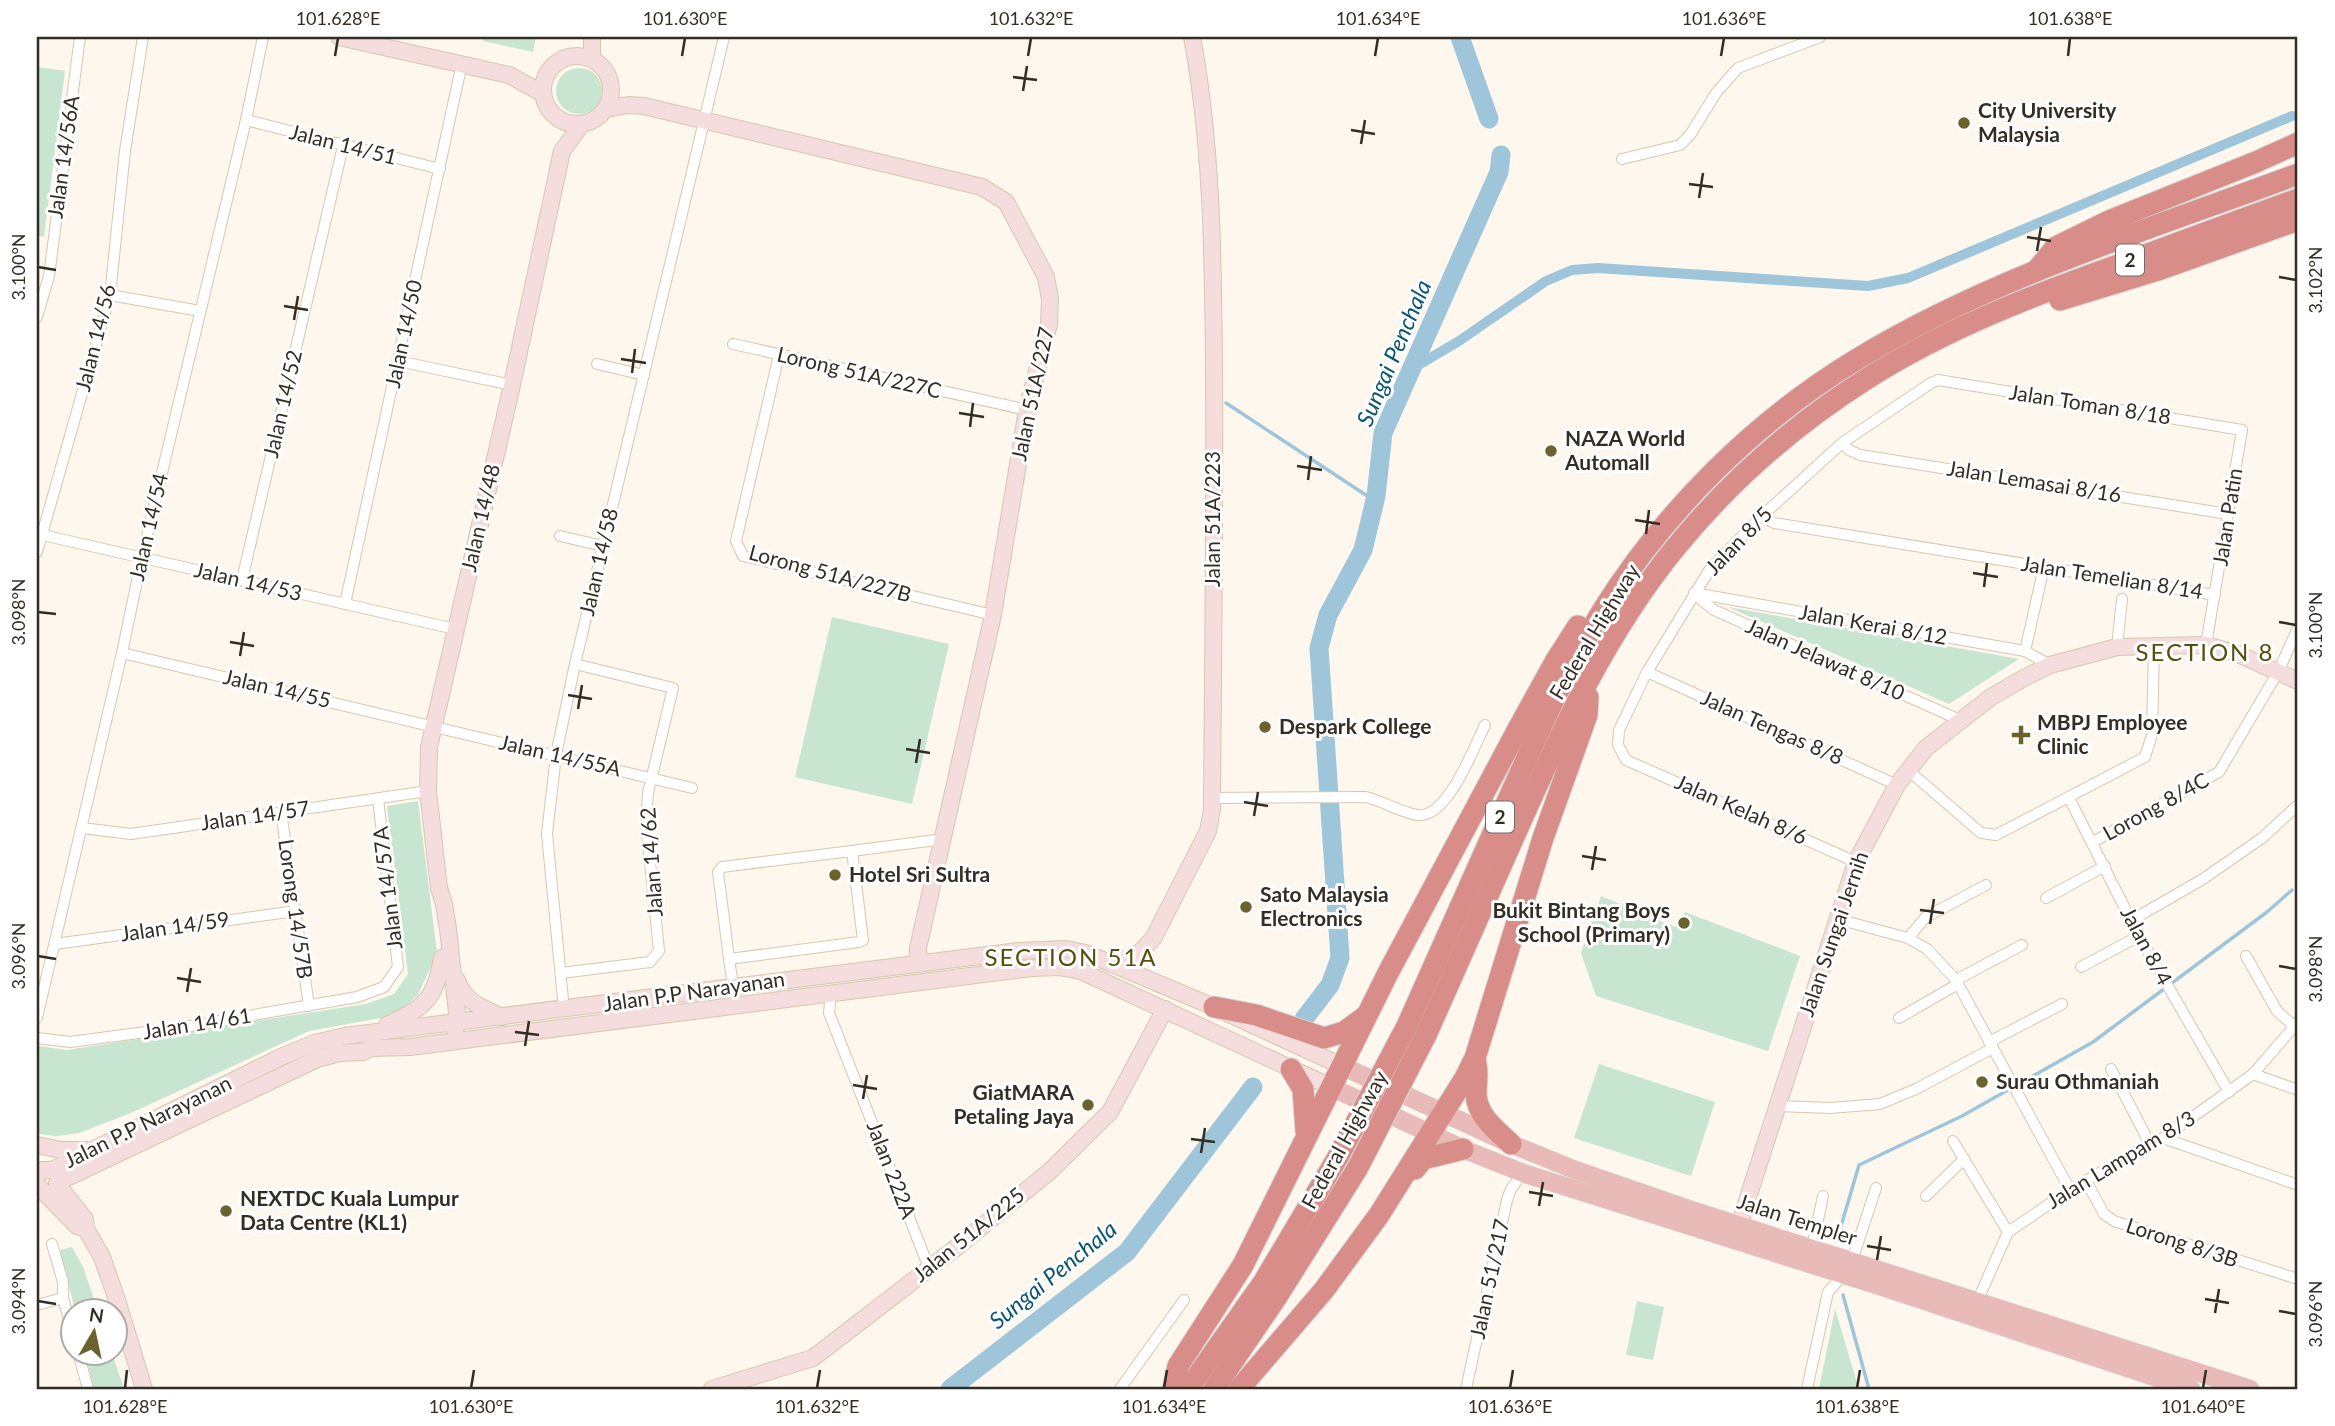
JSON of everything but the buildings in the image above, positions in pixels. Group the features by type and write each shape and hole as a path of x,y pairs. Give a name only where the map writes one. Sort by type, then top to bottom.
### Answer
{"highway":[{"path":"2034,272 2056,247 2109,221 2298,143"},
{"name":"Federal Highway","path":"1214,1389 1278,1295 1357,1169 1521,769 1570,668 1602,612 1644,552 1679,509 1735,452 1817,385 1894,338 2034,272 2298,174"},
{"name":"Federal Highway","path":"1188,1389 1263,1283 1416,1030 1591,674 1641,595 1675,549 1751,466 1809,419 1869,377 1964,327 2046,291 2298,199"},
{"path":"1964,327 2005,323 2049,304 2158,270 2298,220"},
{"path":"1173,1389 1178,1366 1243,1265 1367,1016 1555,662 1619,567 1644,552"},
{"path":"1379,1215 1445,1114 1475,1058 1543,838 1587,715 1591,674"},
{"path":"1214,1007 1274,1020 1306,1034 1324,1038 1343,1032 1367,1016"},
{"path":"1475,1058 1479,1072 1476,1095 1478,1105 1486,1119 1511,1144"},
{"path":"1291,1069 1303,1089 1306,1137"},
{"path":"1239,1389 1324,1290 1423,1159 1463,1149"}],"main road":[{"name":"Jalan Templer","path":"1342,1066 1511,1144 1575,1170 1737,1232 1812,1248 1847,1268"},
{"name":"Jalan Templer","path":"1331,1087 1431,1135 1523,1173 1737,1232 1974,1309 2250,1389"},
{"name":"Jalan Templer","path":"1974,1309 2159,1384 2191,1389"}],"street":[{"name":"Jalan 14/56A","path":"37,317 49,276 80,37"},
{"name":"Jalan 14/56","path":"37,552 39,534 110,295 125,151 143,37"},
{"name":"Jalan 14/54","path":"37,1018 38,1004 82,828 142,557 246,121 263,37"},
{"path":"339,37 509,75 542,93"},
{"path":"574,55 585,37"},
{"path":"592,58 593,37"},
{"name":"Jalan 14/58","path":"564,1010 547,834 556,755 575,664 724,37"},
{"name":"Jalan 51A/223","path":"1111,962 1129,959 1143,952 1154,937 1208,831 1212,798 1213,292 1207,167 1192,37"},
{"path":"1622,159 1680,145 1690,135 1716,93 1738,68 1820,37"},
{"path":"509,75 550,67 561,59 574,55 592,58 606,71 612,88 606,109 591,121 582,124 568,123 555,117 542,93 544,79 550,67"},
{"name":"Jalan 14/50","path":"345,604 462,64"},
{"name":"Jalan 51A/227","path":"612,88 644,106"},
{"name":"Jalan 51A/227","path":"606,109 628,105 644,106 982,187 1006,202 1046,277 1051,299 1049,324 1027,410 993,615 918,948 918,962"},
{"name":"Jalan 14/48","path":"453,1026 446,960 444,904 439,888 428,792 428,755 432,726 512,385 562,151 555,117"},
{"name":"Jalan 14/51","path":"246,121 440,169"},
{"name":"Jalan 14/48","path":"562,151 582,124"},
{"name":"Jalan 14/52","path":"242,580 343,146"},
{"path":"110,295 200,312"},
{"name":"Lorong 51A/227C","path":"733,344 1027,410"},
{"name":"Lorong 51A/227B","path":"779,355 736,541 743,556 993,615"},
{"path":"398,361 512,385"},
{"path":"597,364 644,375"},
{"name":"Jalan Toman 8/18","path":"1938,380 2242,430"},
{"name":"Jalan 8/5","path":"1626,760 1618,745 1619,730 1647,672 1710,569 1762,516 1843,443 1938,380"},
{"name":"Jalan Patin","path":"2206,645 2242,430"},
{"name":"Jalan Lemasai 8/16","path":"1843,443 1849,450 1860,455 2228,514"},
{"name":"Jalan Temelian 8/14","path":"1762,516 1774,523 2215,595"},
{"name":"Jalan 14/53","path":"39,534 455,629"},
{"path":"560,536 603,546"},
{"path":"2025,651 2043,567"},
{"name":"Jalan Kerai 8/12","path":"1693,593 2025,651 2050,665"},
{"name":"Jalan Jelawat 8/10","path":"1693,593 1714,610 1960,720"},
{"path":"2117,647 2122,599"},
{"path":"2278,671 2298,628"},
{"name":"Jalan Sungai Jernih","path":"1737,1232 1856,862 1897,785 1926,748 1991,697 2050,665 2117,647 2206,645 2238,654 2298,681"},
{"path":"1908,770 1981,833 1996,835 2145,757 2152,735 2154,646"},
{"path":"2287,652 2298,657"},
{"name":"Jalan 14/55","path":"122,653 432,726"},
{"name":"Jalan 14/62","path":"561,973 650,962 659,951 646,823 648,793 673,688 575,664"},
{"name":"Lorong 8/4C","path":"2093,842 2219,772 2278,671"},
{"name":"Jalan Tengas 8/8","path":"1647,672 1897,785"},
{"path":"1212,798 1355,797 1381,801 1416,815 1426,815 1443,804 1485,725"},
{"name":"Jalan 14/55A","path":"432,726 689,787"},
{"name":"Jalan Kelah 8/6","path":"1626,760 1856,862"},
{"name":"Jalan 14/57","path":"82,828 131,834 428,792"},
{"name":"Jalan 8/4","path":"2069,798 2139,936 2229,1092"},
{"name":"Jalan 14/57A","path":"357,997 384,987 398,967 377,799"},
{"path":"2132,920 2203,879 2262,838 2298,805"},
{"name":"Lorong 14/57B","path":"282,812 309,1006"},
{"path":"733,986 718,872 722,867 943,839"},
{"path":"730,959 863,940 852,851"},
{"path":"2046,898 2105,866"},
{"path":"1908,938 1926,917 1986,886"},
{"name":"Jalan 14/59","path":"55,944 296,911"},
{"path":"1837,919 1908,938 1927,949 1957,982 2070,1190"},
{"path":"2081,967 2139,936"},
{"path":"1899,1018 2022,945"},
{"name":"Jalan P.P Narayanan","path":"44,1179 90,1150 316,1043 375,1031 453,1026 733,986 1043,949 1076,951 1111,962 1342,1066"},
{"path":"2246,956 2277,1011 2297,1024"},
{"path":"446,960 464,996 472,1003 502,1017"},
{"path":"375,1031 411,1014 430,997 446,960"},
{"name":"Jalan P.P Narayanan","path":"44,1179 92,1167 317,1059 363,1052 371,1048 410,1046 831,992 1059,967 1081,971 1331,1087"},
{"name":"Jalan 222A","path":"831,992 829,1013 929,1268"},
{"name":"Jalan 14/61","path":"37,1038 70,1042 184,1027 357,997"},
{"path":"1777,1106 1830,1108 1880,1104 1916,1089 2062,1004"},
{"name":"Jalan 51A/225","path":"712,1389 813,1358 1050,1171 1110,1112 1165,1009"},
{"name":"Jalan Lampam 8/3","path":"2008,1232 2070,1190 2163,1138 2229,1092 2253,1074 2297,1024"},
{"path":"371,1048 391,1041 446,1036 453,1026 465,1035 499,1035"},
{"path":"2111,1069 2150,1144"},
{"path":"2253,1074 2298,1090"},
{"path":"2163,1138 2298,1185"},
{"path":"1953,1142 2008,1232 1974,1309"},
{"path":"37,1145 61,1150 90,1150"},
{"path":"1926,1196 1964,1158"},
{"path":"92,1167 79,1181 77,1203 102,1257 144,1389"},
{"name":"Jalan 51/217","path":"1467,1388 1507,1200 1511,1189 1523,1173"},
{"path":"44,1179 77,1226 85,1224"},
{"name":"Lorong 8/3B","path":"2086,1181 2104,1214 2114,1221 2298,1279"},
{"path":"1807,1389 1828,1292 1847,1268 1876,1188"},
{"path":"1812,1248 1823,1196"},
{"path":"52,1244 63,1282 62,1296"},
{"path":"37,1305 60,1299"},
{"path":"1121,1389 1184,1300"},
{"path":"82,1366 88,1389"}],"green space":[{"path":"484,37 536,37 533,52 483,41"},
{"path":"37,67 65,71 44,237 37,236"},
{"path":"579,68 588,69 595,75 601,82 601,100 595,107 588,113 579,114 570,113 563,107 557,100 556,91 557,82 563,75 570,69"},
{"path":"1728,607 2019,659 1949,704"},
{"path":"832,617 949,644 912,804 795,777"},
{"path":"418,801 437,953 418,995 402,1009 381,1018 309,1031 131,1113 79,1133 57,1136 37,1134 38,1046 67,1050 366,1004 394,994 408,974 387,806"},
{"path":"1601,896 1675,927 1685,912 1800,956 1768,1051 1596,996 1581,953"},
{"path":"1599,1064 1715,1102 1691,1176 1574,1138"},
{"path":"72,1247 83,1267 93,1296 72,1296 60,1250"},
{"path":"1637,1301 1664,1307 1653,1360 1626,1355"},
{"path":"1835,1309 1859,1389 1819,1389"},
{"path":"88,1366 116,1366 124,1389 94,1389"}],"waterway":[{"name":"Sungai Penchala","path":"1460,37 1489,119"},
{"path":"1410,370 1459,341 1546,281 1572,270 1598,268 1868,286 1908,278 2292,116"},
{"name":"Sungai Penchala","path":"1304,1019 1330,985 1340,958 1319,648 1328,615 1363,550 1376,496 1383,433 1499,172 1501,155"},
{"path":"1226,403 1375,501"},
{"path":"1839,1233 1859,1165 1962,1116 2093,1042 2267,912 2292,890"},
{"name":"Sungai Penchala","path":"950,1389 1127,1252 1253,1087"},
{"path":"1843,1295 1869,1389"}],"place":[{"name":"City University Malaysia","path":"1964,123"},
{"name":"NAZA World Automall","path":"1551,451"},
{"name":"Despark College","path":"1265,727"},
{"name":"MBPJ Employee Clinic","path":"2021,735"},
{"name":"Hotel Sri Sultra","path":"835,875"},
{"name":"Sato Malaysia Electronics","path":"1246,907"},
{"name":"Bukit Bintang Boys School (Primary)","path":"1684,923"},
{"name":"Surau Othmaniah","path":"1982,1082"},
{"name":"GiatMARA Petaling Jaya","path":"1088,1105"},
{"name":"NEXTDC Kuala Lumpur Data Centre (KL1)","path":"226,1211"}],"district":[{"name":"SECTION 8","path":"2205,653"},
{"name":"SECTION 51A","path":"1071,958"}]}
